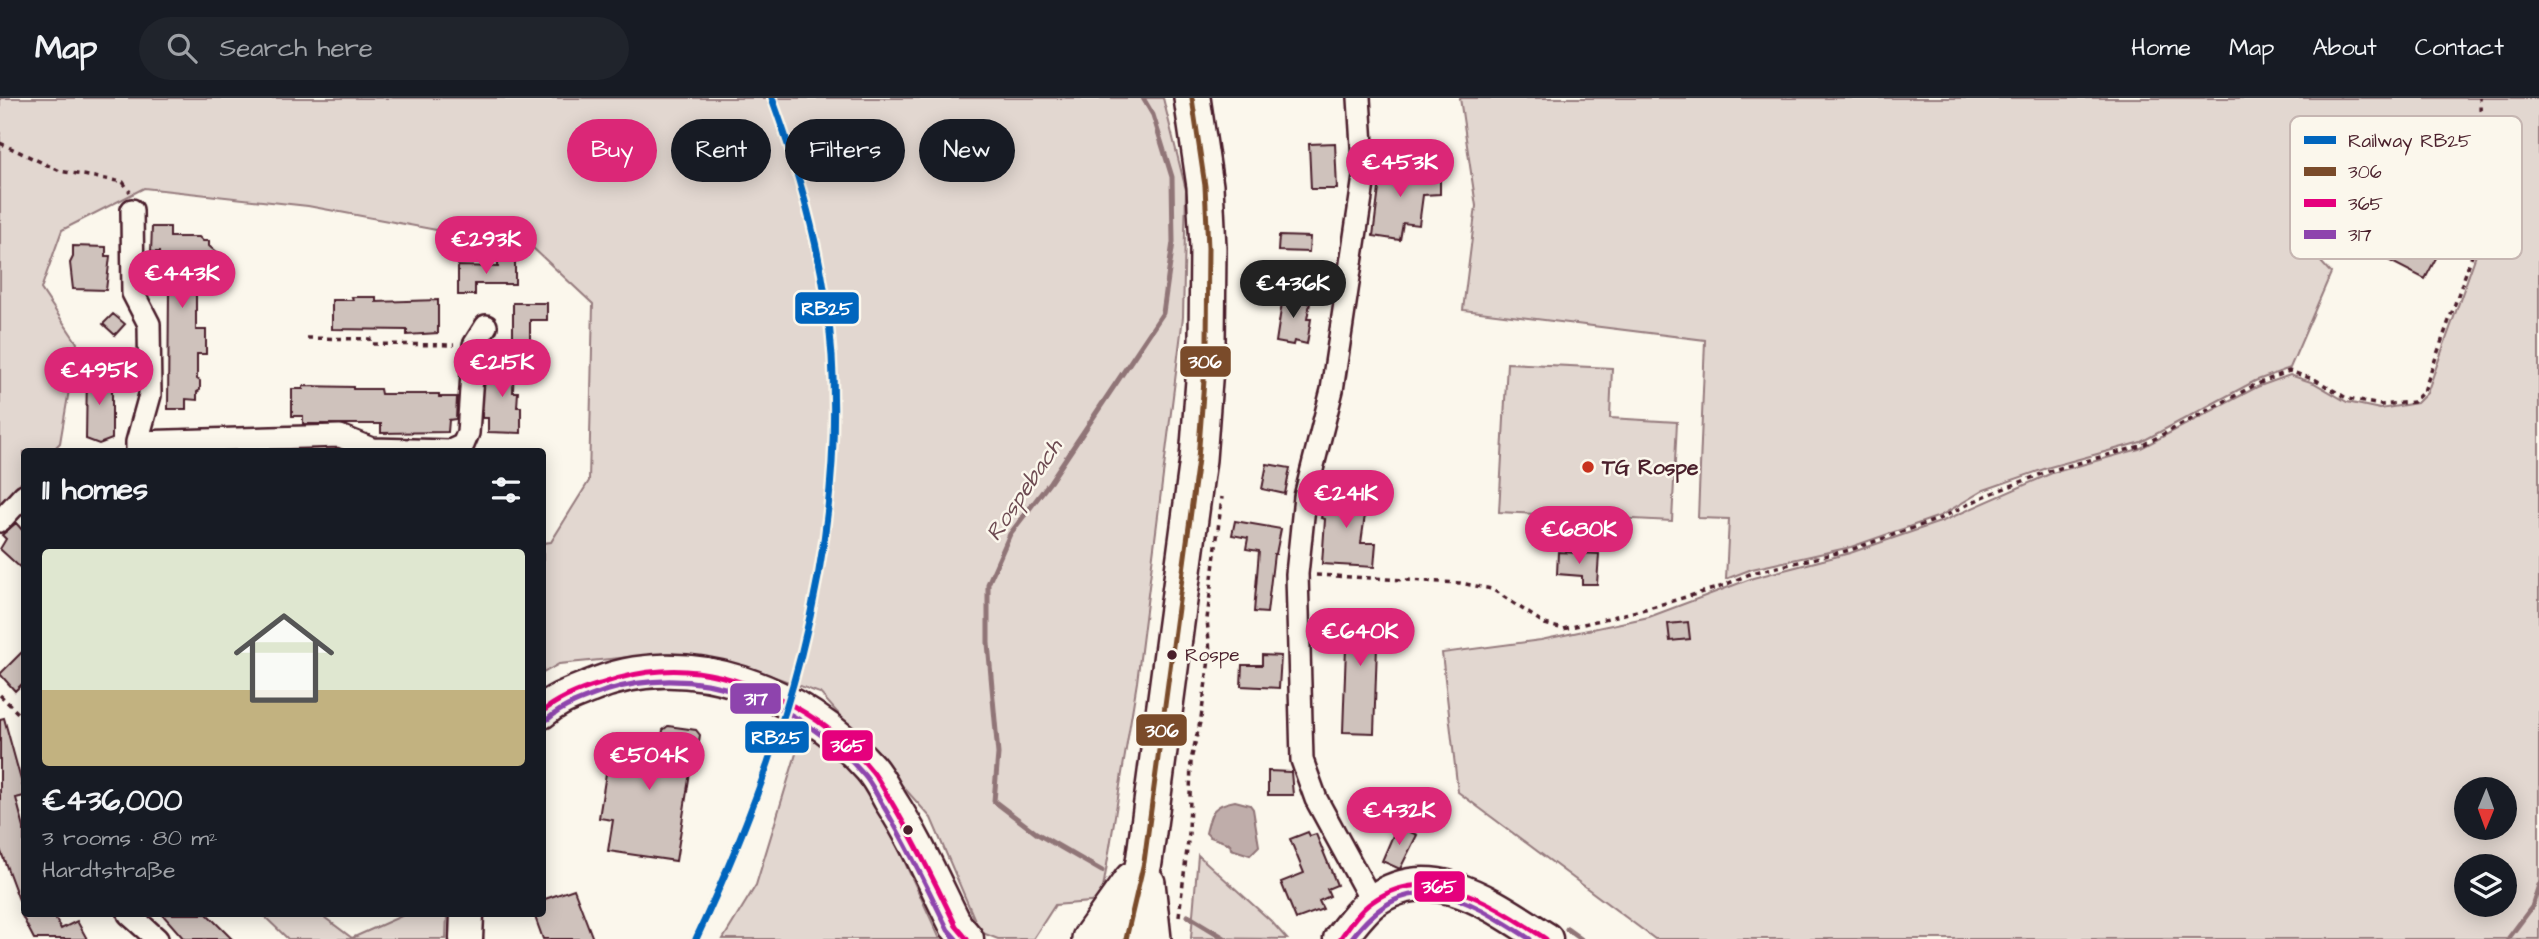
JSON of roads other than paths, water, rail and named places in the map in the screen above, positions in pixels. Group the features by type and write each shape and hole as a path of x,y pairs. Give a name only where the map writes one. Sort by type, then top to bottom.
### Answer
{"main road":[{"path":"1126,939 1144,862 1198,459 1207,341 1208,247 1205,186 1192,98"},
{"path":"1090,939 1144,862"},
{"path":"1144,862 1153,939"}],"street":[{"path":"1359,98 1364,177 1332,390 1305,496 1297,574 1302,760 1316,799 1372,902"},
{"path":"132,210 133,293 149,324 150,395 137,447 341,436 370,448"},
{"path":"457,448 463,445 468,433 474,345 486,326"},
{"path":"0,521 21,498"},
{"path":"546,709 554,702 607,679 665,670 728,677 773,694 818,721 871,769 906,825 956,926 967,939"},
{"path":"1340,939 1372,902 1397,888 1418,883 1445,885 1480,898 1546,939"},
{"path":"132,917 157,939"},
{"path":"466,939 467,917"}],"waterway":[{"name":"Rospebach","path":"1102,871 1036,833 994,801 998,754 988,643 988,584 1010,534 1050,482 1163,313 1173,242 1172,177 1153,115 1143,98"},
{"path":"2508,939 2532,907 2539,885"},
{"name":"Rospebach","path":"1188,916 1226,939"},
{"path":"1567,929 1581,939"}],"rail line":[{"name":"RB25","path":"696,939 755,800 780,728 801,656 817,582 828,508 833,432 829,323 811,225 772,98"}],"place":[{"name":"TG Rospe","path":"1588,467"},
{"name":"Rospe","path":"1172,655"}]}
